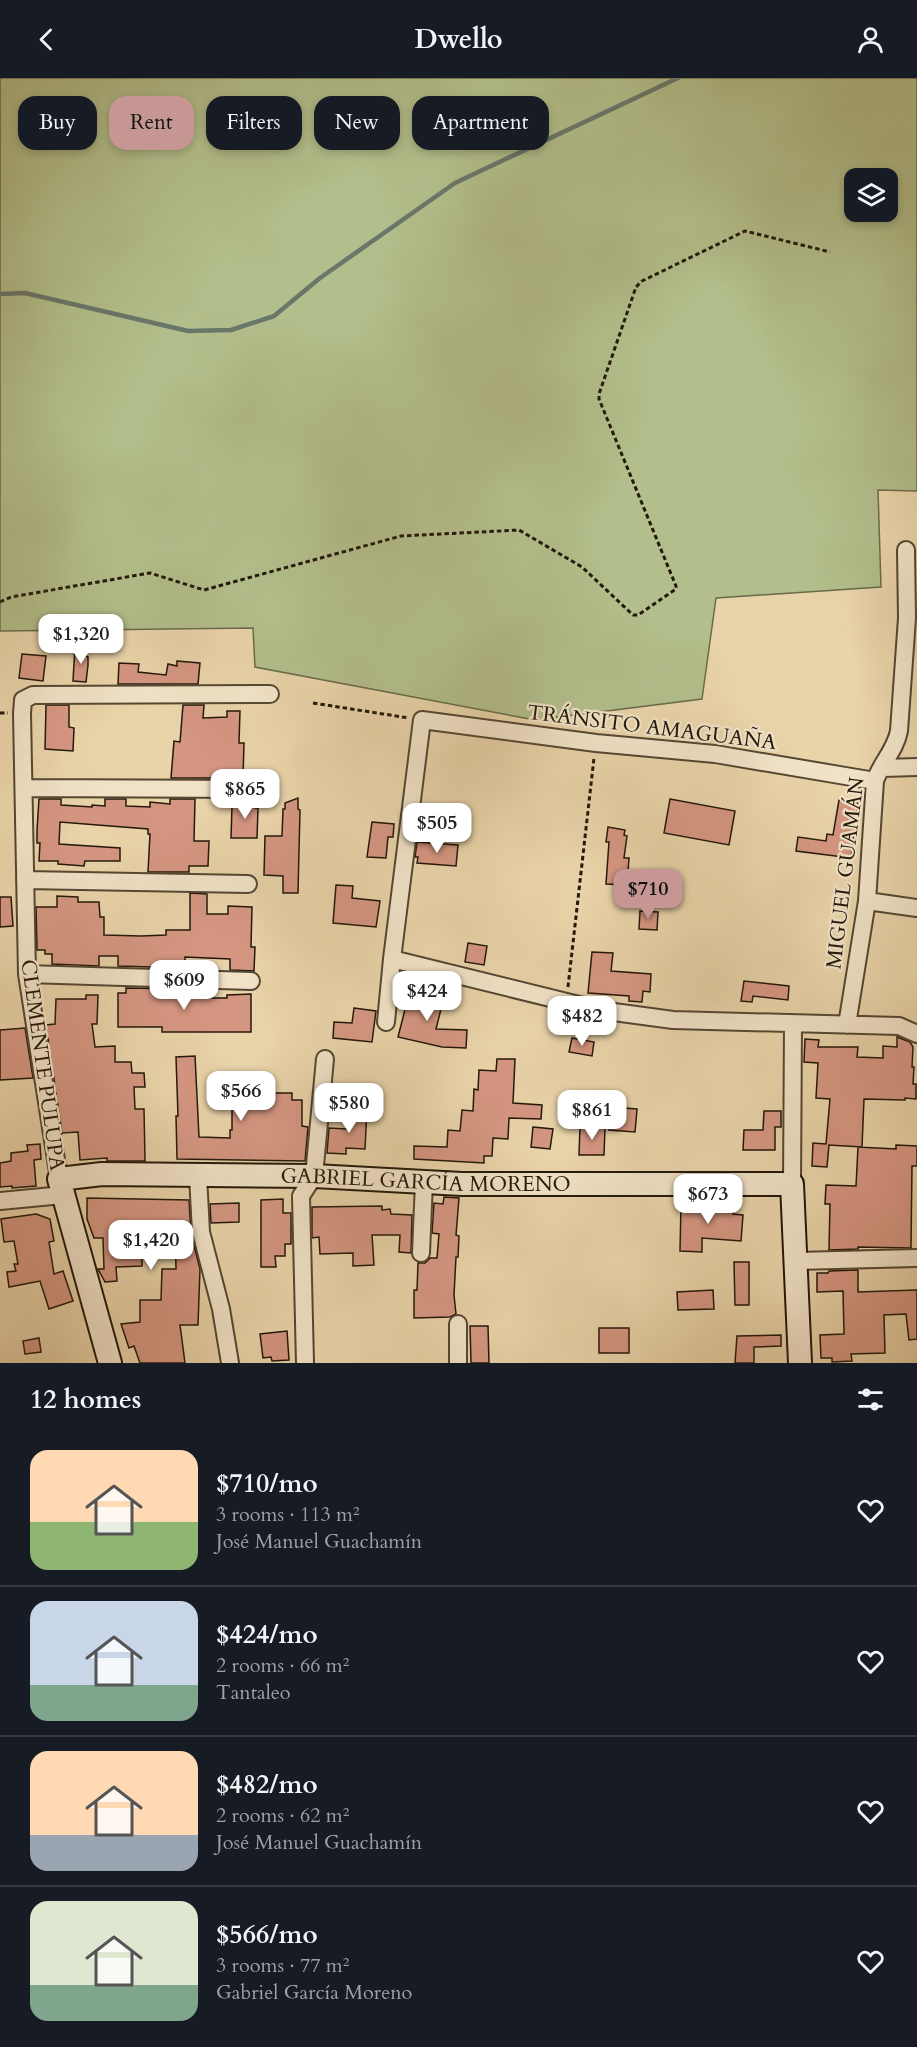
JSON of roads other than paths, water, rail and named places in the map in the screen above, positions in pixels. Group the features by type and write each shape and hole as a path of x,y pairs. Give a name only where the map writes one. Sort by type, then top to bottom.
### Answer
{"street":[{"name":"MIGUEL GUAMÁN","path":"847,1025 867,900 879,775 896,744 899,731 907,618 906,550"},
{"name":"CLEMENTE PULUPA","path":"110,1363 61,1186 27,974 23,700 33,695 270,694"},
{"name":"TRÁNSITO AMAGUAÑA","path":"392,959 422,720 596,743 715,754 879,775 917,767"},
{"path":"24,788 258,789"},
{"path":"25,880 248,884"},
{"path":"867,900 917,908"},
{"path":"386,1022 392,959 599,1010 673,1020 899,1026 917,1034"},
{"path":"27,974 251,981"},
{"path":"794,1024 792,1184 801,1363"},
{"path":"305,1363 301,1196 314,1176 324,1059"},
{"name":"GABRIEL GARCÍA MORENO","path":"61,1186 102,1174 314,1176 462,1184 792,1184"},
{"path":"198,1176 201,1232 221,1309 230,1363"},
{"path":"421,1253 424,1182"},
{"path":"0,1201 61,1186"},
{"path":"796,1261 917,1258"},
{"path":"458,1323 458,1363"}],"waterway":[{"path":"0,294 25,293 188,331 231,330 274,316 320,278 455,183 678,78"}]}
